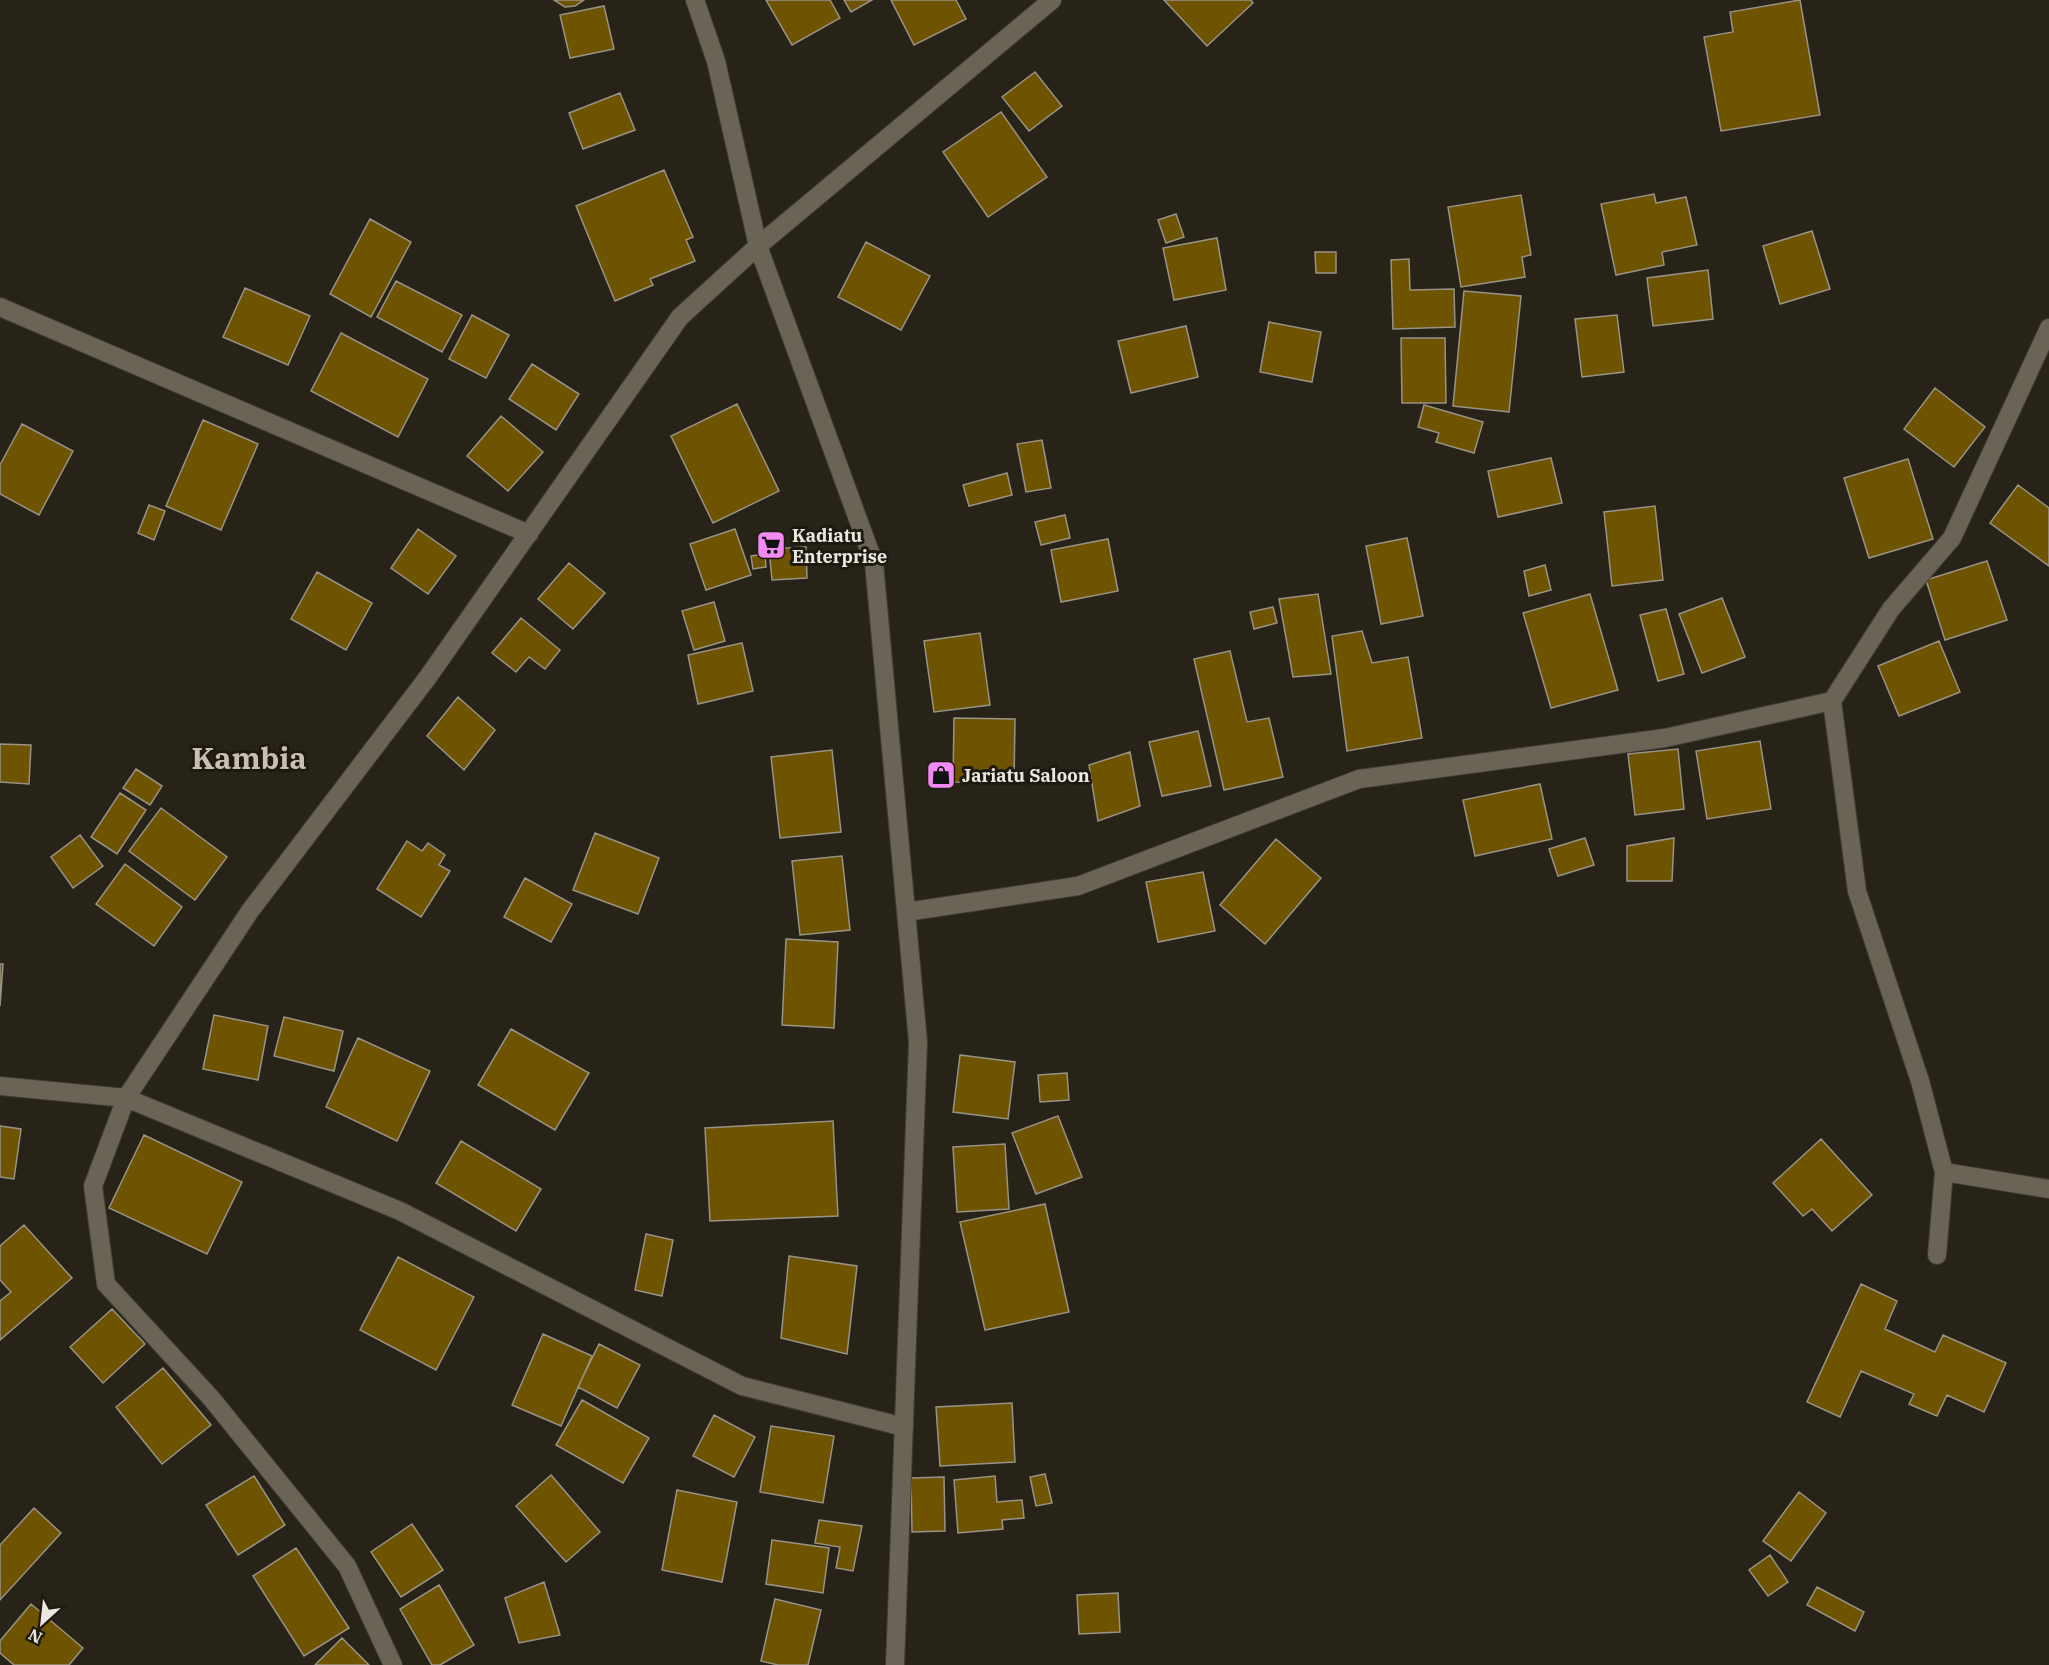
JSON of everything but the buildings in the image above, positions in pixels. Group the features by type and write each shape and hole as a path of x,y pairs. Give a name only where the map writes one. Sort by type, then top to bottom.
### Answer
{"street":[{"path":"695,0 716,62 758,246 874,563 918,1042 895,1665"},
{"path":"393,1665 347,1566 211,1398 106,1284 93,1186 126,1098 250,911 428,676 680,317 758,246 1052,0"},
{"path":"0,307 529,534"},
{"path":"1937,1255 1944,1172 1920,1081 1857,891 1832,701 1891,609 1952,538 2049,328"},
{"path":"906,912 1078,886 1359,780 1665,738 1832,701"},
{"path":"0,1086 126,1098 400,1211 742,1386 904,1427"},
{"path":"1944,1172 2049,1189"}],"place":[{"name":"Kadiatu Enterprise","path":"771,545"},
{"name":"Jariatu Saloon","path":"941,775"}],"district":[{"name":"Kambia","path":"249,757"}]}
